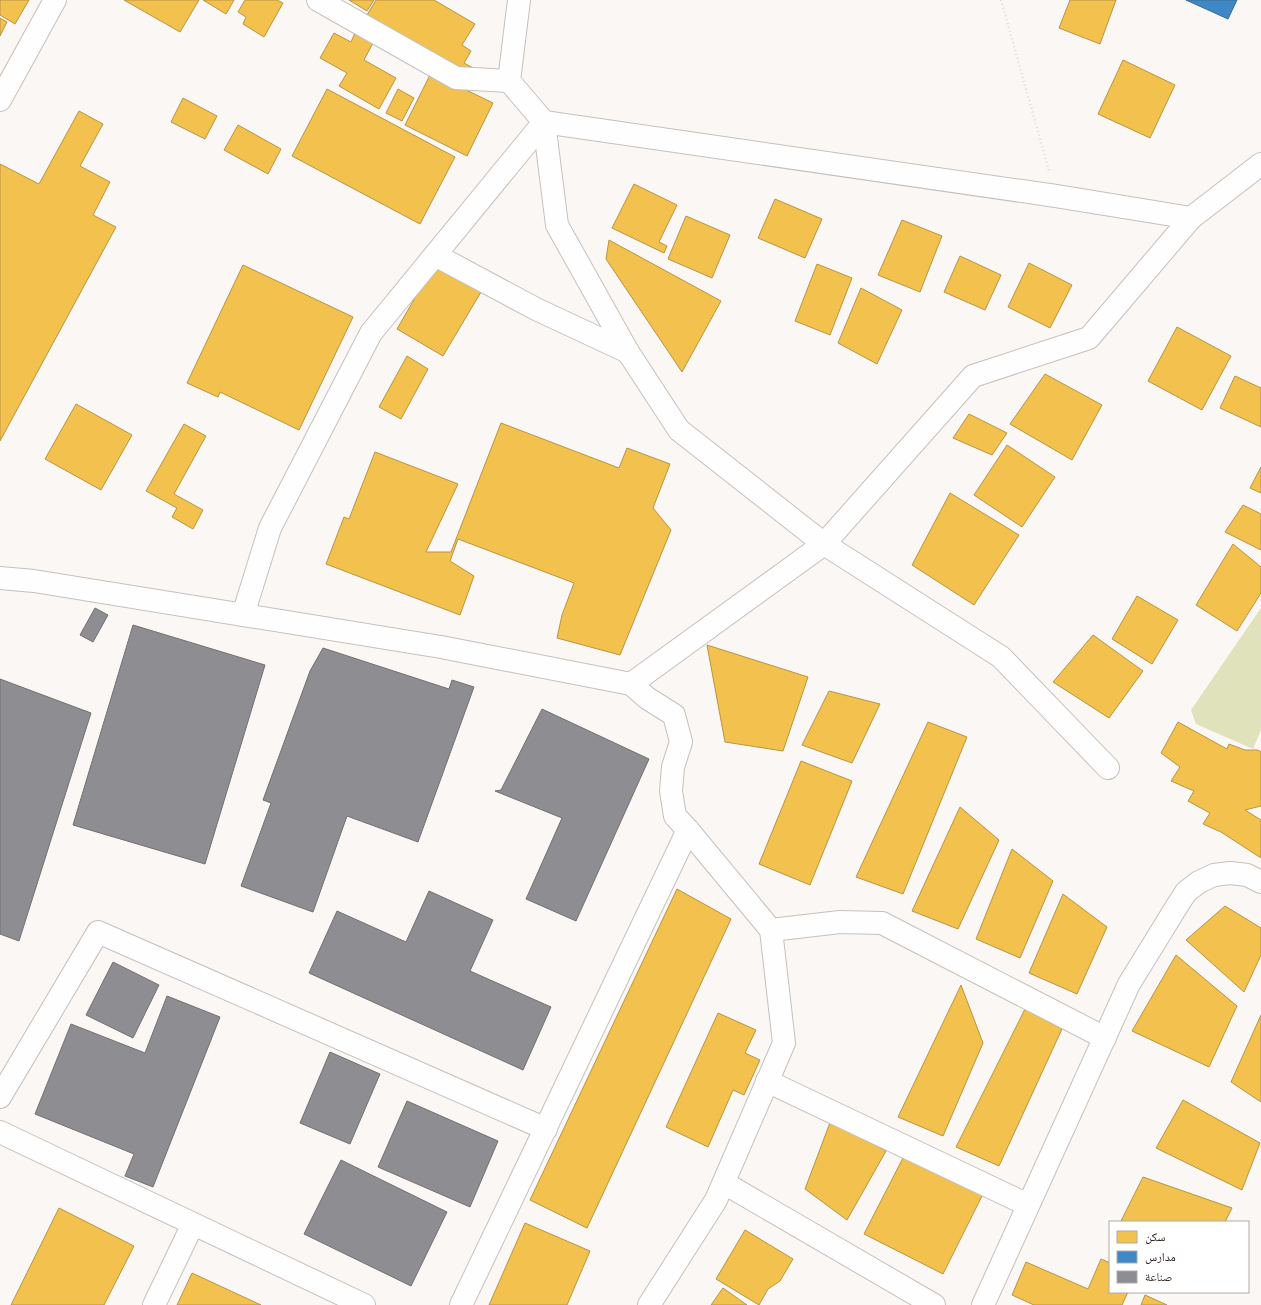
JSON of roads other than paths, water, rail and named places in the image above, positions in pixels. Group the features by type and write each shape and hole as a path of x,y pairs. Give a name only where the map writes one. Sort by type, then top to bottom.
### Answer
{"street":[{"path":"0,100 55,0"},
{"path":"318,0 456,78 508,81 544,122 557,225 628,352 679,430 824,544 1001,657 1108,768"},
{"path":"508,81 519,0"},
{"path":"544,122 1056,196 1191,218"},
{"path":"243,615 270,528 371,333 544,122"},
{"path":"631,684 824,544 973,376 1089,338 1191,218 1261,164"},
{"path":"435,255 536,309 628,352"},
{"path":"0,578 34,581 441,647 631,684 647,698 674,715 681,742 673,768 671,791 675,816 771,930 784,1043 716,1200 648,1305"},
{"path":"461,1305 688,830"},
{"path":"983,1305 1129,984 1186,892 1199,882 1214,875 1230,873 1247,875 1261,882"},
{"path":"771,930 840,922 882,923 1105,1038"},
{"path":"0,1097 98,932 546,1129"},
{"path":"767,1081 1028,1205"},
{"path":"0,1132 364,1305"},
{"path":"724,1183 934,1305"},
{"path":"154,1305 193,1224"}]}
